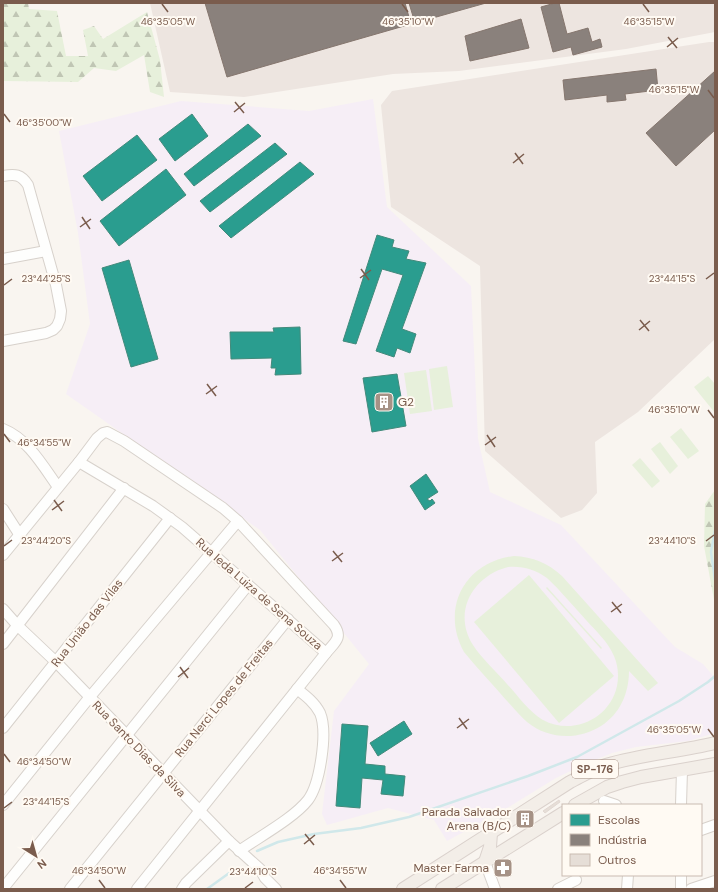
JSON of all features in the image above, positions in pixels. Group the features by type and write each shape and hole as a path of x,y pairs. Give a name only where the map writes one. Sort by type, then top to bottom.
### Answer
{"main road":[{"name":"SP-176","path":"403,889 570,782 605,765 640,756 672,752 715,743"},
{"name":"SP-176","path":"577,804 607,787 622,782 641,777 715,764"},
{"path":"442,889 562,814"},
{"path":"485,862 490,847 491,833"}],"street":[{"path":"3,176 16,175 24,178 28,185 56,285 61,311 60,319 57,326 53,330 36,335 3,341"},
{"path":"3,259 46,251"},
{"path":"3,429 17,437 27,446 58,487"},
{"path":"3,555 97,438 107,432 114,435 223,508 238,521 339,632 338,638 326,653"},
{"name":"Rua Ieda Luiza de Sena Souza","path":"79,462 124,488 170,518 212,552 326,653 137,889"},
{"path":"3,644 124,488"},
{"path":"3,509 19,534"},
{"name":"Rua União das Vilas","path":"3,728 170,518"},
{"path":"3,805 89,698 238,521"},
{"path":"5,886 248,584"},
{"name":"Rua Santo Dias da Silva","path":"3,609 229,842 260,869 265,878 276,889"},
{"name":"Rua Nerci Lopes de Freitas","path":"70,889 288,619"},
{"path":"242,853 298,810 308,800 314,789 319,772 323,743 321,715 316,706 298,688"},
{"path":"681,804 682,770"},
{"path":"604,801 613,804"},
{"path":"702,830 715,825"},
{"path":"182,889 186,883 229,842"},
{"path":"485,862 495,889"},
{"path":"627,889 628,876"},
{"path":"681,876 681,889"},
{"path":"558,889 576,881"},
{"path":"691,889 715,881"}],"shaded area":[{"path":"150,3 715,3 715,32 626,49 459,71 393,74 244,97 170,92"},
{"path":"715,42 715,339 638,412 595,442 597,493 582,510 561,518 485,451 480,266 391,207 381,105 392,91"},
{"path":"373,99 387,207 471,286 478,439 490,492 561,525 675,647 703,664 715,678 715,733 688,741 636,747 612,753 556,778 507,808 489,814 480,823 447,841 434,820 388,808 327,825 322,814 334,711 369,664 260,530 66,394 90,324 78,233 59,131 181,101 309,111"}],"green space":[{"path":"3,3 28,3 29,9 57,11 66,56 88,56 83,30 94,26 103,39 147,12 160,60 164,97 150,92 144,55 116,71 94,68 78,82 3,81"},
{"path":"447,366 453,407 434,410 429,369"},
{"path":"426,370 432,411 410,414 404,373"},
{"path":"708,376 715,384 715,413 694,387"},
{"path":"681,428 699,451 688,459 670,437"},
{"path":"660,442 678,466 670,474 651,449"},
{"path":"640,458 660,481 652,488 632,465"},
{"path":"715,490 715,605 704,546 705,504"},
{"path":"514,556 528,558 546,564 557,571 658,683 648,691 629,671 629,679 625,695 618,709 608,721 601,726 583,734 574,736 554,735 536,728 527,722 464,652 457,635 455,619 456,604 462,590 470,577 482,567 497,560","holes":["508,567 538,572 547,578 602,637 614,656 618,678 613,698 607,707 588,721 577,725 566,726 554,724 538,717 524,704 485,660 473,645 467,633 465,620 466,608 476,587 485,578 496,572"]},
{"path":"529,575 614,676 559,723 474,622"},
{"path":"547,587 602,648 601,649 546,588"}],"building: Escolas":[{"path":"192,114 208,136 175,161 159,139"},
{"path":"248,124 261,136 194,186 184,174"},
{"path":"137,135 157,160 102,201 83,176"},
{"path":"275,143 287,154 210,212 200,201"},
{"path":"300,162 314,174 231,238 219,226"},
{"path":"166,169 186,195 119,246 100,221"},
{"path":"377,235 394,240 392,247 409,251 406,259 426,263 402,329 416,334 410,353 397,348 394,357 376,351 403,275 382,269 356,344 343,341"},
{"path":"129,260 158,359 131,367 102,268"},
{"path":"300,327 301,374 275,375 276,368 271,368 272,358 231,359 230,332 274,332 273,328"},
{"name":"G2","path":"397,374 406,426 372,432 363,378"},
{"path":"426,474 438,492 427,499 430,501 432,499 435,503 425,510 410,486"},
{"path":"404,721 412,734 378,756 370,743"},
{"path":"342,724 368,726 365,764 385,766 385,774 405,776 403,796 381,794 383,780 362,778 360,808 336,806"}],"building: Indústria":[{"path":"205,3 405,3 411,24 227,77"},
{"path":"409,3 486,3 415,23"},
{"path":"559,3 567,34 588,28 592,42 600,39 602,47 573,55 571,47 553,52 541,7"},
{"path":"521,19 529,48 470,61 465,36"},
{"path":"656,69 658,90 625,94 626,100 607,102 607,95 565,100 563,80"},
{"path":"715,71 715,130 676,166 646,133"}],"building: Outros":[{"path":"559,800 560,802 545,813 543,811"},
{"name":"Parada Salvador Arena (B/C)","path":"532,812 534,815 518,826 516,823"}],"waterway":[{"path":"715,530 711,552 715,580"},
{"path":"257,851 278,842 314,834 361,828 409,817 528,776 577,757 679,701 715,676"},
{"path":"207,889 232,871"}],"place":[{"name":"G2","path":"384,402"},
{"name":"Parada Salvador Arena (B/C)","path":"525,819"},
{"name":"Master Farma","path":"503,868"}]}
